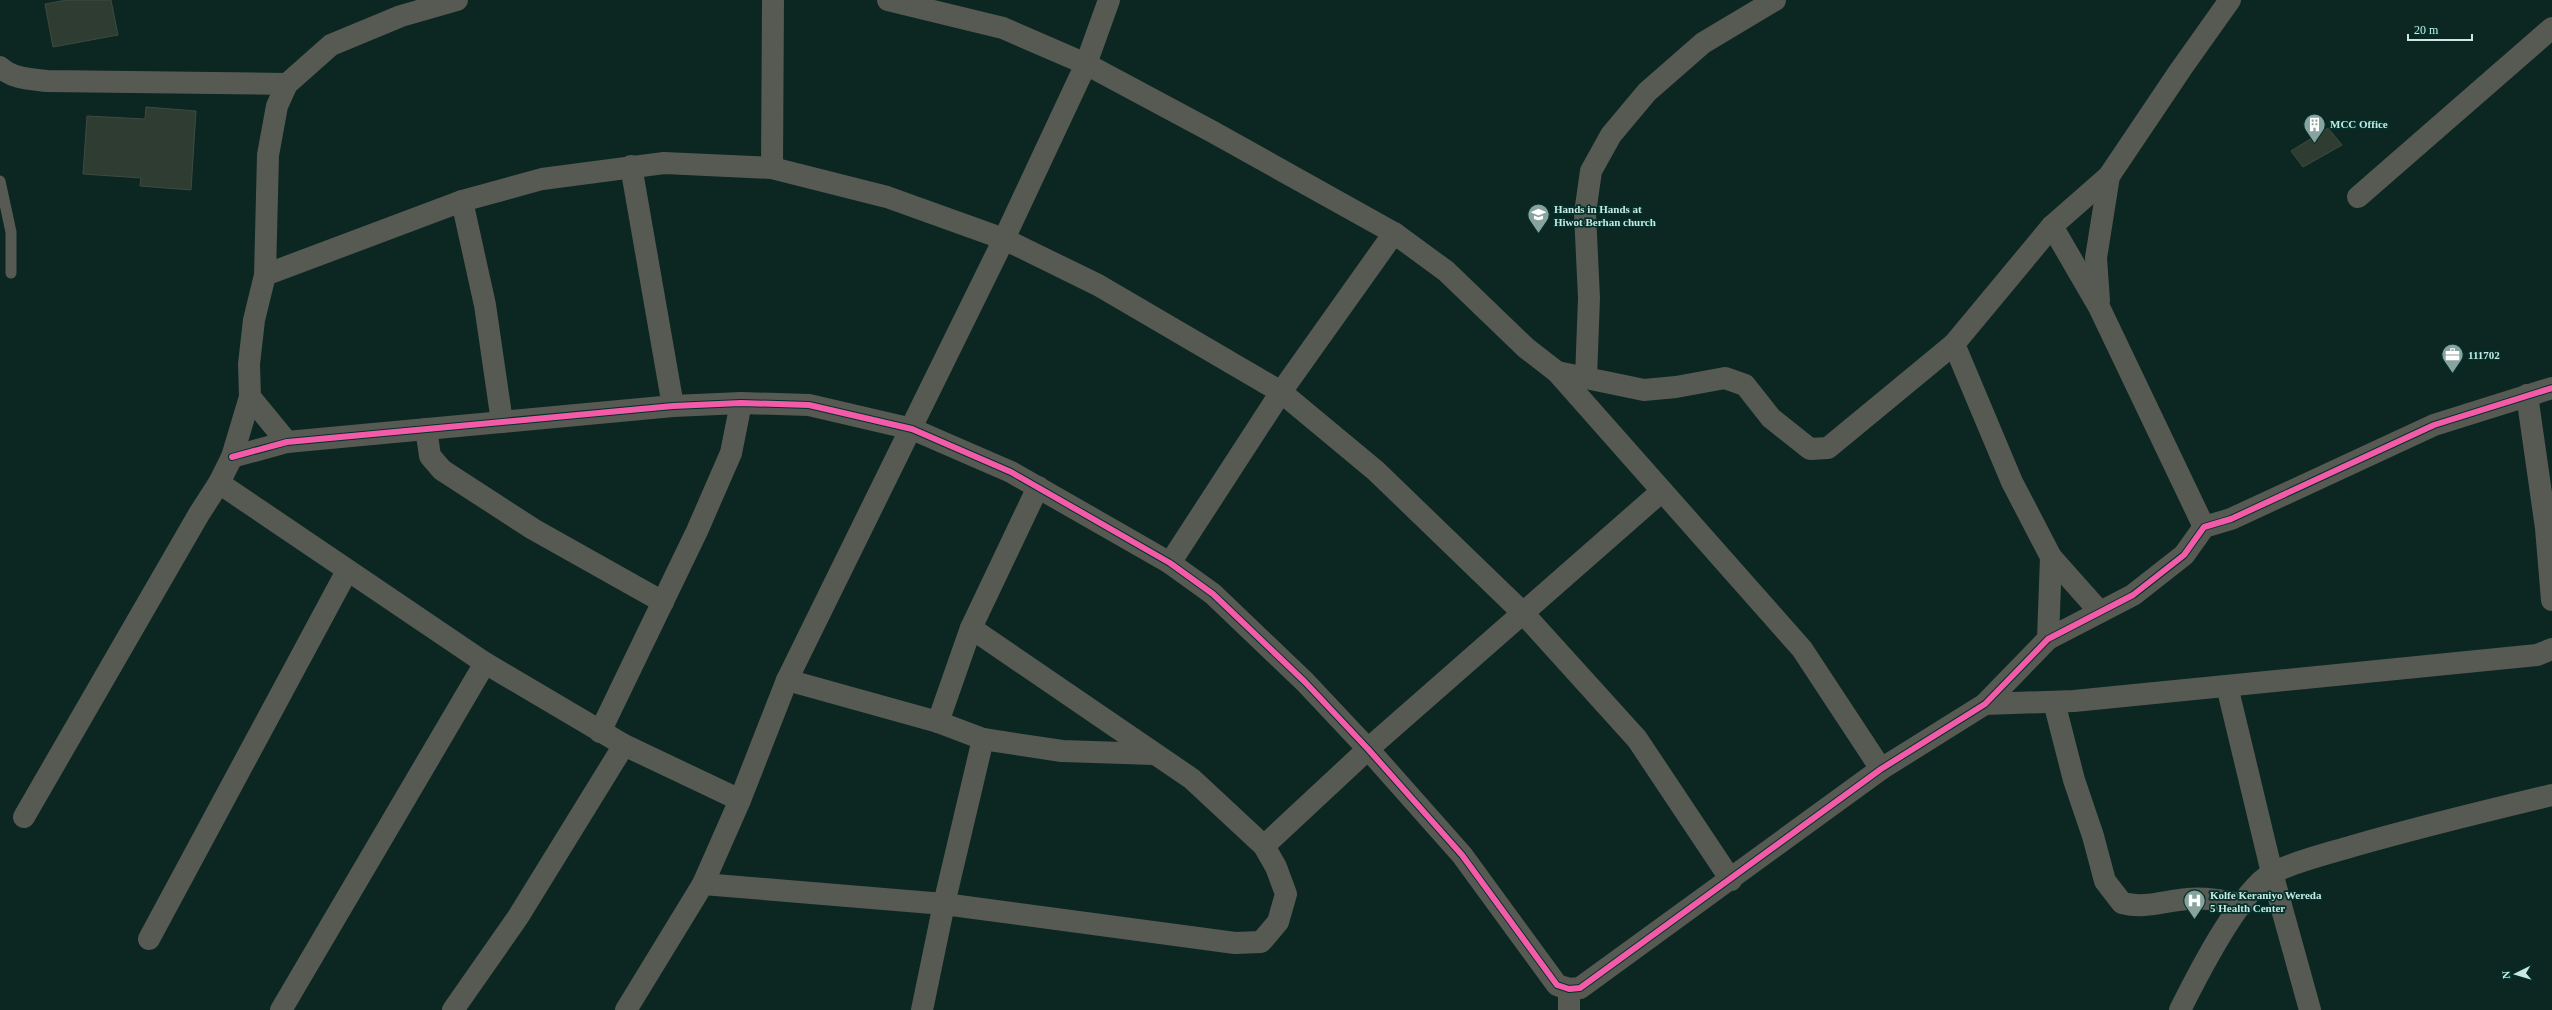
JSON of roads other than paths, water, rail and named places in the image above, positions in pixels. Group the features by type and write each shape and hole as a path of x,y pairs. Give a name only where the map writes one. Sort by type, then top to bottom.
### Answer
{"street":[{"path":"24,817 199,514 219,483 232,457 250,397 249,364 254,320 265,275 268,155 277,106 287,84 331,45 401,16 457,0"},
{"path":"772,168 773,0"},
{"path":"888,0 1004,28 1086,64 1214,132 1394,233 1446,271 1526,348 1557,372 1802,649 1881,769"},
{"path":"628,1010 703,884 740,800 787,680 912,429 1004,239 1086,64 1109,0"},
{"path":"1586,378 1589,298 1585,213 1591,171 1611,135 1647,92 1703,43 1775,0"},
{"path":"1557,372 1644,390 1676,387 1725,378 1745,386 1771,418 1810,448 1828,448 1954,344 2052,226 2109,176 2181,69 2230,0"},
{"path":"2358,197 2552,28"},
{"path":"0,67 6,72 22,78 47,81 287,84"},
{"path":"265,275 462,201 542,179 631,166 664,163 772,168 887,197 1004,239 1098,285 1281,392 1376,470 1522,612 1637,738 1731,880"},
{"path":"631,166 673,406"},
{"path":"2099,307 2096,258 2109,176"},
{"path":"462,201 485,305 502,422"},
{"path":"2052,226 2099,307 2204,527"},
{"path":"1170,563 1281,392 1394,233"},
{"path":"1954,344 2012,482 2051,557 2100,612"},
{"path":"232,457 287,442 673,406 741,403 809,405 912,429 1011,472 1170,563 1218,599 1305,682 1368,749 1462,855 1569,1000 1580,988 1731,880 1881,769 1985,704 2048,639 2133,594 2184,555 2204,527 2231,519 2434,426 2552,388"},
{"path":"2527,395 2546,528 2552,600"},
{"path":"250,397 287,442"},
{"path":"600,732 698,531 731,452 741,403"},
{"path":"426,429 430,456 442,470 533,529 663,602"},
{"path":"219,483 485,663 624,745 740,800"},
{"path":"938,722 971,628 1038,487"},
{"path":"1264,846 1368,749 1522,612 1662,491"},
{"path":"2048,639 2051,557"},
{"path":"149,939 347,571"},
{"path":"703,884 944,904 1235,943 1260,942 1278,922 1286,894 1276,867 1264,846 1192,778 1154,754 971,628"},
{"path":"1985,704 2054,702 2227,686 2537,655 2552,648"},
{"path":"281,1010 485,663"},
{"path":"787,680 938,722 983,739 1062,751 1154,754"},
{"path":"2227,686 2272,873 2310,1010"},
{"path":"2054,702 2074,780 2093,836 2105,881 2122,903 2135,906 2187,899 2218,900 2242,905"},
{"path":"922,1010 944,904 983,739"},
{"path":"453,1010 518,916 624,745"},
{"path":"2180,1010 2210,952 2250,894 2272,873 2328,853 2397,833 2552,795"}],"lane":[{"path":"0,181 11,232 11,273"}],"place":[{"name":"MCC Office","path":"2314,144"},
{"name":"Hands in Hands at Hiwot Berhan church","path":"1538,234"},
{"name":"111702","path":"2453,374"},
{"name":"Kolfe Keraniyo Wereda 5 Health Center","path":"2195,920"}]}
